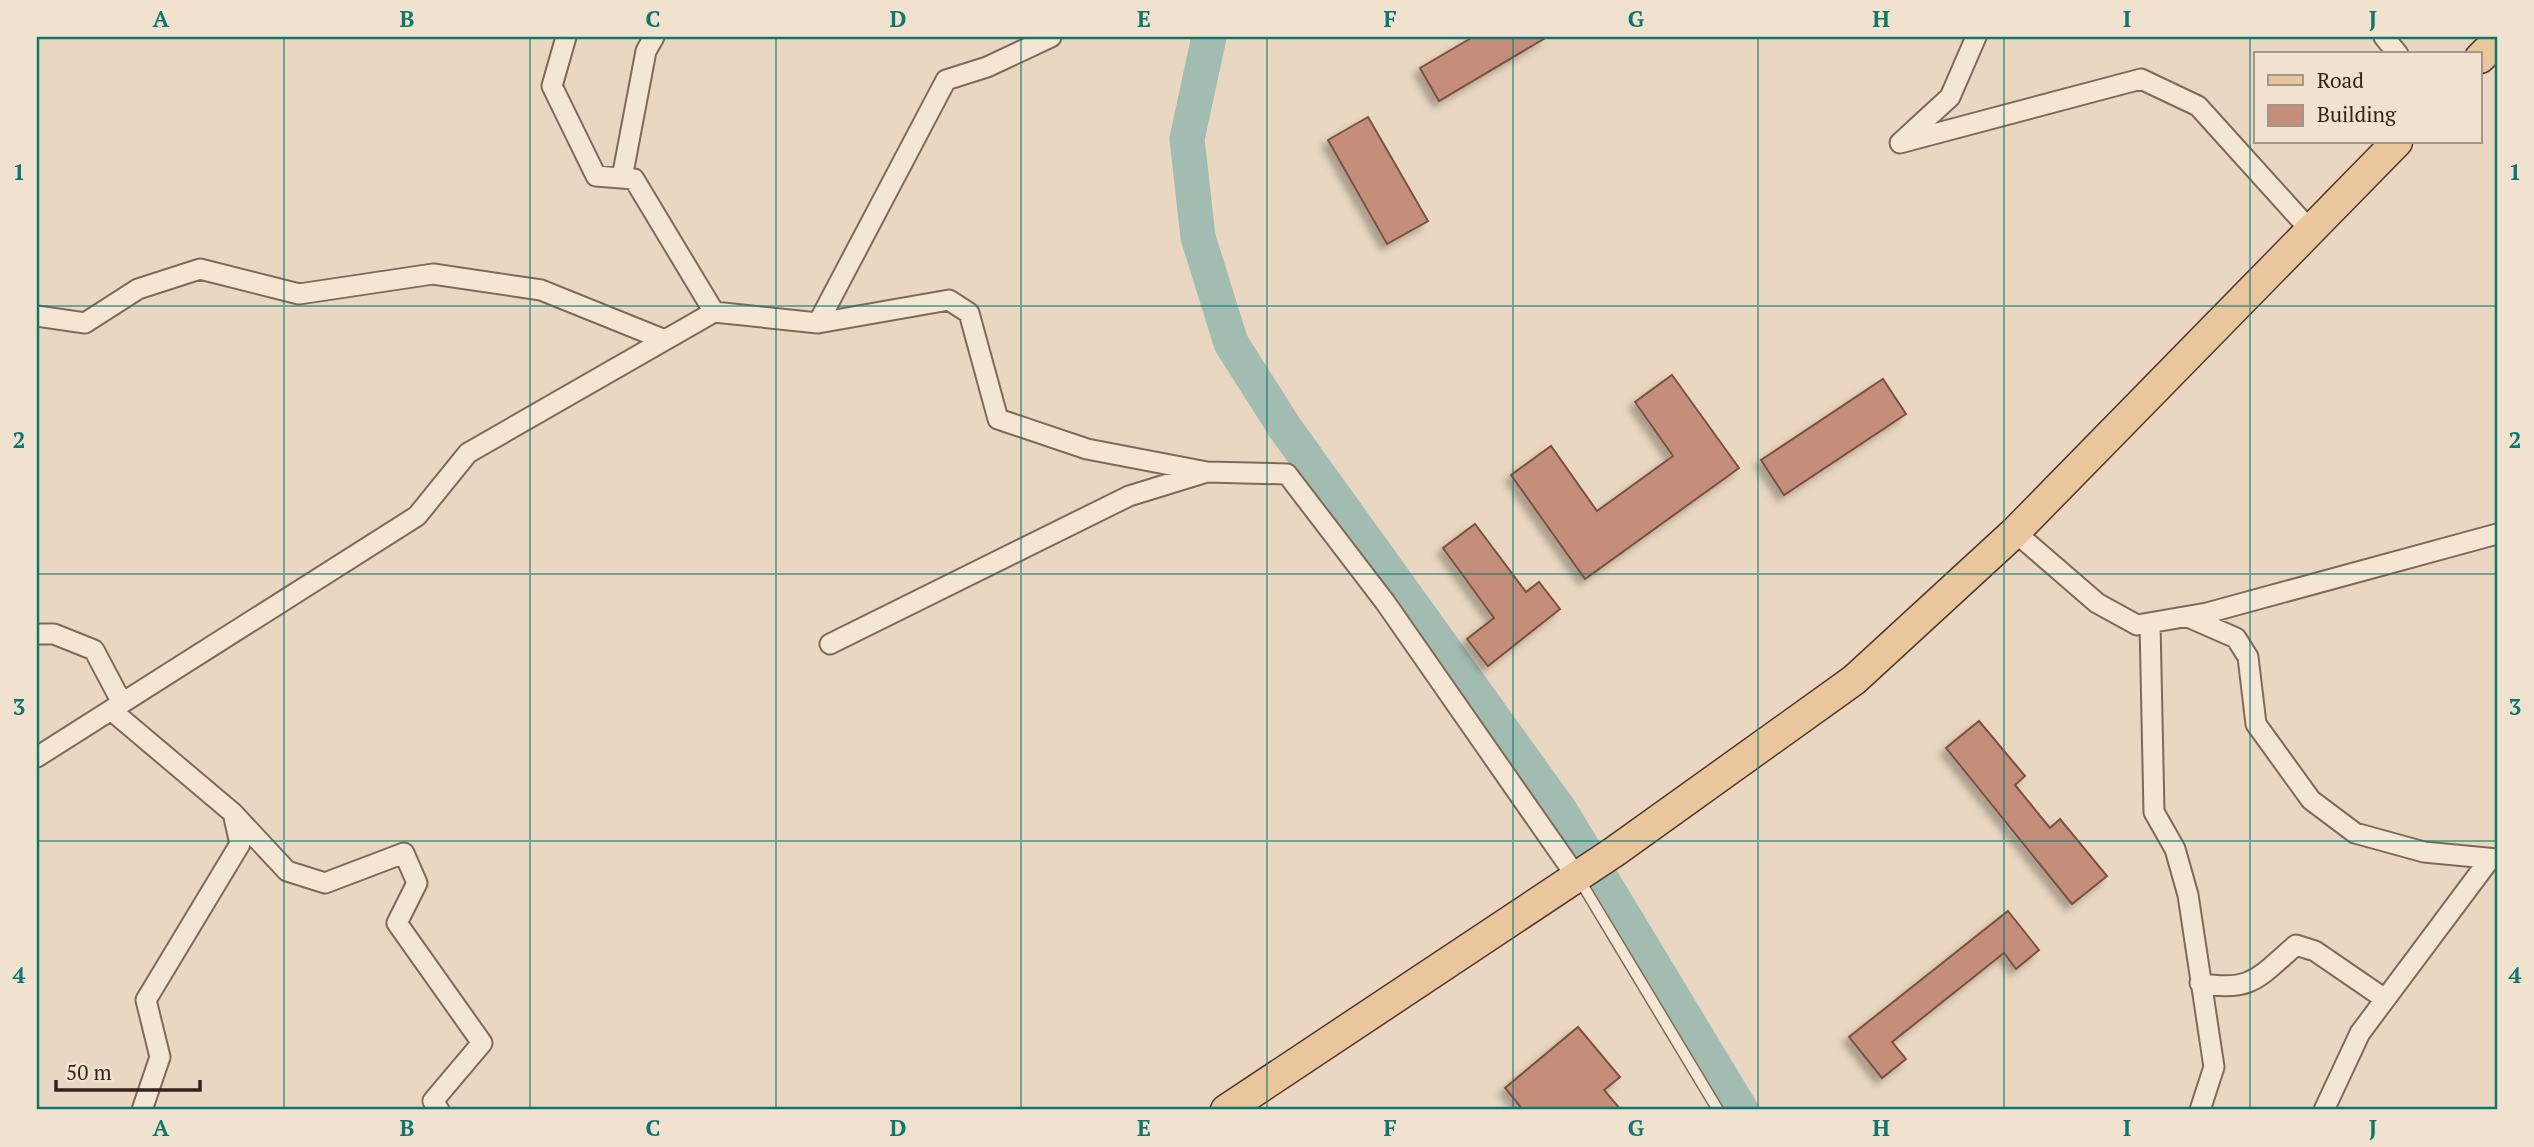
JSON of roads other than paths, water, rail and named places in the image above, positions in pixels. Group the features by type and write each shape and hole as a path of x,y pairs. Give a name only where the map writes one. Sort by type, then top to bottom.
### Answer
{"main road":[{"path":"1226,1110 1614,852 1854,680 2015,532 2395,144"}],"street":[{"path":"566,37 552,86 596,176 634,179 714,312"},
{"path":"622,178 646,51 654,37"},
{"path":"818,323 946,80 987,67 1051,37"},
{"path":"1976,37 1950,97 1900,143 2141,79 2198,106 2311,231"},
{"path":"2384,37 2396,52"},
{"path":"37,316 85,323 138,289 200,270 299,294 433,274 541,290 665,340"},
{"path":"37,757 417,516 468,453 714,312 818,323 950,300 969,313 998,419 1087,449 1207,472 1287,474 1385,602 1577,875"},
{"path":"830,644 1129,496 1207,472"},
{"path":"2015,532 2097,603 2137,625 2187,617 2497,534"},
{"path":"2187,617 2236,638 2248,657 2256,724 2311,800 2355,833 2424,852 2494,859"},
{"path":"2150,623 2154,812 2175,849 2185,883 2214,1067 2200,1110"},
{"path":"37,634 54,634 94,650 117,706 233,813 287,871 326,883 404,853 417,883 397,923 482,1043 433,1101 439,1110"},
{"path":"142,1110 160,1057 146,1000 240,844 233,813"},
{"path":"2324,1110 2360,1033 2494,859"},
{"path":"2200,982 2226,988 2253,982 2296,945 2315,951 2385,999"}],"lane":[{"path":"1577,875 1718,1110"}],"waterway":[{"path":"1209,37 1187,139 1198,237 1231,343 1285,428 1561,812 1741,1110"}]}
